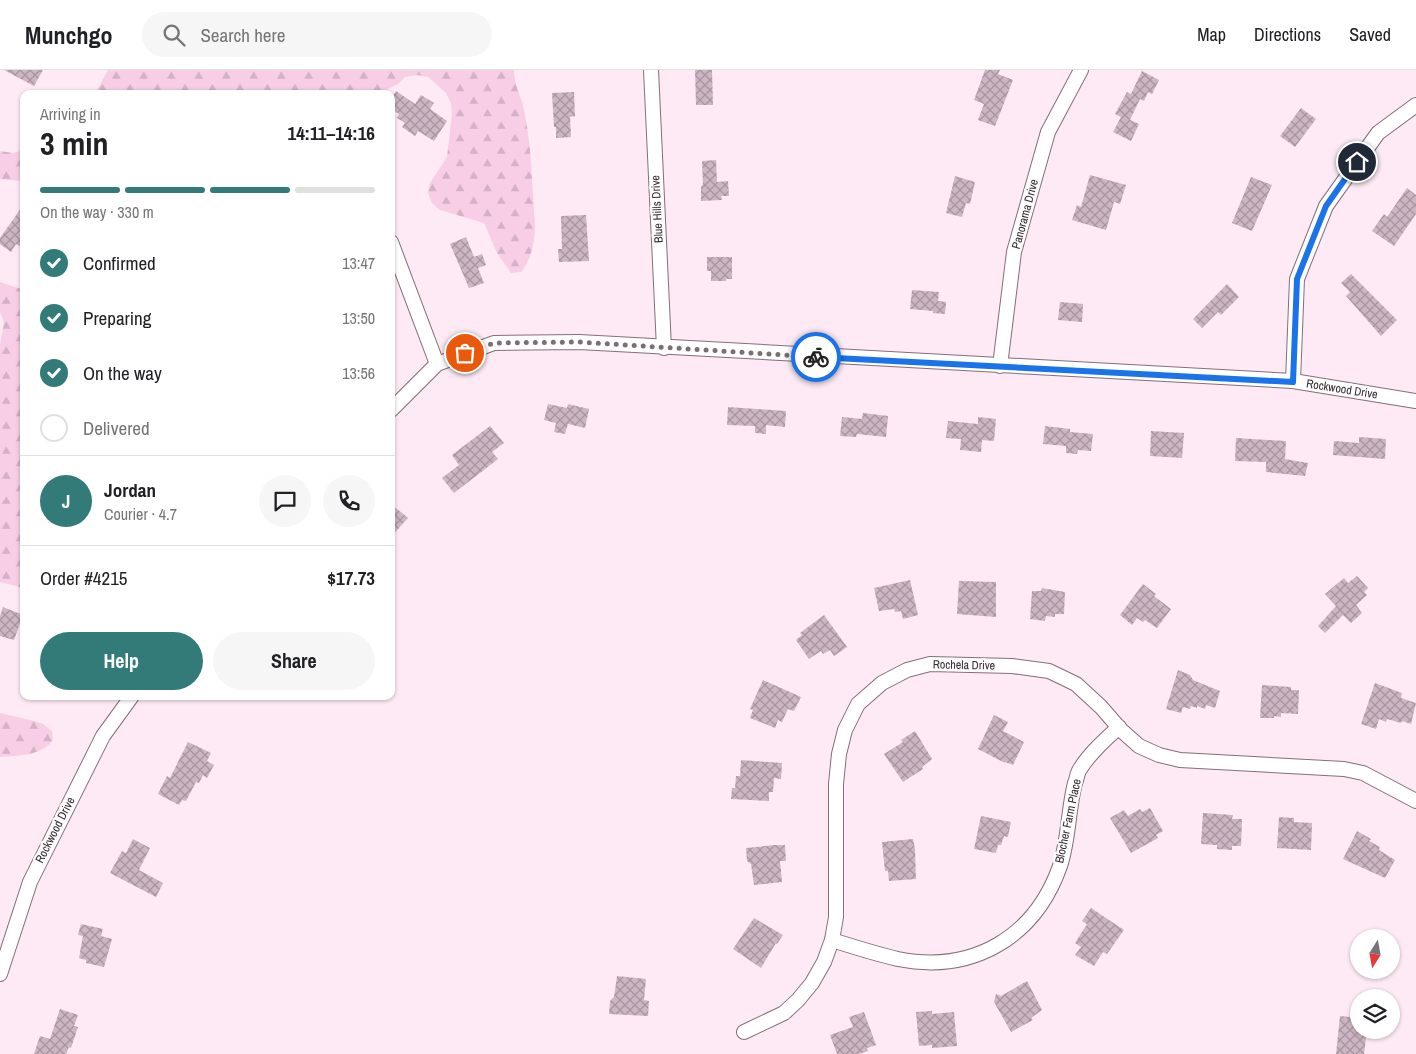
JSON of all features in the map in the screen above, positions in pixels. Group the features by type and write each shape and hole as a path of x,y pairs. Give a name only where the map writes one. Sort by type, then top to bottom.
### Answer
{"street":[{"name":"Blue Hills Drive","path":"651,70 664,348"},
{"name":"Panorama Drive","path":"1000,366 1014,252 1048,132 1081,70"},
{"path":"1293,382 1297,279 1326,206 1378,133 1416,105"},
{"path":"395,253 437,364"},
{"name":"Rockwood Drive","path":"395,406 437,364 494,343 579,342 1293,382 1416,401"},
{"name":"Rochela Drive","path":"744,1032 784,1013 812,983 824,962 832,940 836,917 836,784 844,730 858,704 882,683 908,670 930,664 1012,666 1049,671 1076,684 1139,746 1158,754 1180,760 1344,769 1364,773 1416,801"},
{"name":"Rockwood Drive","path":"0,974 30,882 103,736 129,700"},
{"name":"Blocher Farm Place","path":"832,940 900,959 937,962 969,958 1004,942 1023,926 1044,901 1060,865 1072,794 1079,771 1092,753 1119,727"}],"green space":[{"path":"108,70 514,70 515,82 525,115 532,169 535,231 528,261 521,272 511,273 497,253 484,223 440,210 432,203 428,193 430,183 447,157 452,114 451,103 446,93 428,77 417,75 405,77 398,84 386,90 97,90"},
{"path":"0,151 13,153 20,151 20,181 0,179"},
{"path":"0,282 20,289 20,587 0,582 0,344 4,323 0,312"},
{"path":"0,713 43,724 52,731 53,740 48,746 36,752 0,757"}],"building":[{"path":"4,70 43,70 34,86"},
{"path":"695,70 712,70 713,105 696,105"},
{"path":"985,70 1000,70 998,74 1013,80 995,126 978,120 984,104 974,100"},
{"path":"1142,71 1159,80 1152,94 1148,92 1144,101 1140,99 1130,120 1139,124 1131,141 1113,132 1121,117 1115,114 1127,92 1131,94"},
{"path":"396,91 415,104 421,95 434,103 430,109 447,121 434,141 418,131 415,136 402,127 405,123 397,118 399,114 395,112"},
{"path":"574,92 575,116 570,117 571,137 556,138 552,93"},
{"path":"1301,108 1316,119 1295,147 1280,136"},
{"path":"716,160 717,182 728,181 729,196 721,196 722,200 701,201 701,186 703,185 702,161"},
{"path":"1090,175 1126,185 1120,204 1114,202 1106,230 1072,220 1077,205 1081,207"},
{"path":"955,176 975,182 970,204 966,203 962,217 946,213"},
{"path":"1251,177 1272,185 1252,231 1232,223"},
{"path":"1407,188 1416,195 1416,214 1394,246 1372,231 1384,214 1387,217"},
{"path":"20,210 20,246 16,244 11,252 0,244 0,238"},
{"path":"586,215 589,261 559,262 558,249 562,249 561,216"},
{"path":"466,237 474,257 482,254 486,265 478,268 484,283 469,288 450,244"},
{"path":"707,257 732,257 732,279 711,281 711,271 707,271"},
{"path":"1351,274 1397,320 1381,336 1346,296 1350,292 1341,283"},
{"path":"1227,284 1239,297 1221,315 1218,312 1202,328 1193,319"},
{"path":"912,290 939,292 938,301 946,302 945,314 910,309"},
{"path":"1060,302 1083,304 1082,322 1058,320"},
{"path":"548,404 567,408 568,404 589,409 585,428 568,424 565,434 554,432 556,423 544,420"},
{"path":"728,407 786,411 785,427 766,425 766,434 755,433 755,426 727,425"},
{"path":"863,413 888,416 886,437 857,434 856,437 840,436 842,417 862,419"},
{"path":"978,417 996,419 994,441 982,440 981,452 960,450 961,439 946,438 948,421 978,424"},
{"path":"490,426 504,443 492,452 498,459 454,493 442,478 459,465 452,455"},
{"path":"1045,426 1070,429 1070,432 1093,434 1091,451 1078,450 1077,454 1066,453 1066,446 1043,444"},
{"path":"1151,431 1184,433 1182,458 1150,456"},
{"path":"1359,437 1386,439 1385,459 1333,455 1334,441 1359,443"},
{"path":"1236,438 1286,441 1285,459 1308,463 1305,476 1266,472 1266,462 1235,461"},
{"path":"395,507 408,518 395,533"},
{"path":"1357,576 1368,588 1364,592 1367,595 1356,605 1362,613 1351,623 1343,615 1325,633 1318,626 1336,606 1325,594 1344,578 1348,583"},
{"path":"910,580 918,615 903,619 901,611 895,612 894,609 879,611 874,588"},
{"path":"959,581 996,582 996,617 957,614"},
{"path":"1143,584 1156,594 1154,596 1171,609 1157,628 1145,620 1143,622 1137,618 1132,625 1120,615"},
{"path":"1042,588 1065,592 1064,614 1055,614 1055,617 1046,616 1045,621 1030,619 1032,591 1041,591"},
{"path":"3,607 20,614 20,623 14,640 0,636 0,616"},
{"path":"824,615 847,647 834,656 830,650 823,654 821,651 809,659 796,640 802,635 800,633"},
{"path":"1178,670 1190,675 1193,680 1220,691 1215,708 1206,705 1205,709 1197,706 1197,708 1191,706 1190,709 1183,707 1181,713 1166,709"},
{"path":"763,680 801,697 794,711 788,709 782,722 778,720 775,728 750,718 753,710 750,709"},
{"path":"1375,683 1402,693 1401,698 1416,703 1411,724 1387,719 1386,722 1379,719 1376,729 1361,724"},
{"path":"1262,685 1291,687 1291,690 1299,690 1298,714 1281,713 1281,717 1260,718"},
{"path":"994,715 1008,722 1003,731 1024,742 1013,765 1005,763 978,749"},
{"path":"915,731 932,759 922,767 923,769 903,782 884,754 903,742 901,740"},
{"path":"188,742 211,753 207,761 214,765 207,778 203,775 199,783 196,782 186,801 182,800 179,805 158,794 167,776 170,778"},
{"path":"741,760 782,763 781,779 774,778 773,792 769,792 769,801 731,799 732,788 735,788 736,776 740,776"},
{"path":"1150,808 1163,831 1156,835 1158,838 1131,853 1110,818 1124,810 1128,816 1140,809 1142,812"},
{"path":"1203,813 1233,815 1232,819 1242,819 1241,846 1232,846 1232,850 1217,849 1217,845 1201,844"},
{"path":"981,816 1011,822 1008,837 1004,836 1001,845 998,845 996,853 974,849"},
{"path":"1279,817 1294,818 1294,822 1312,823 1311,850 1277,848"},
{"path":"1357,831 1371,839 1369,841 1380,847 1379,850 1395,860 1385,878 1343,859"},
{"path":"133,839 150,848 139,870 163,883 156,897 110,873 122,851 126,853"},
{"path":"913,839 916,879 889,881 888,871 885,871 882,842"},
{"path":"785,845 786,861 780,861 782,882 754,885 751,864 747,861 746,848"},
{"path":"1091,908 1124,930 1107,954 1103,952 1094,966 1075,955 1081,947 1075,943 1087,924 1082,921"},
{"path":"754,918 783,935 761,968 733,949"},
{"path":"81,924 103,929 101,936 112,939 104,967 86,963 86,960 79,958 83,936 78,935"},
{"path":"617,976 646,979 644,1000 649,1001 648,1016 609,1014 610,1001 614,997"},
{"path":"1027,981 1042,1010 1031,1018 1033,1020 1011,1032 994,1002 996,994 1001,996"},
{"path":"60,1009 78,1015 74,1026 78,1027 71,1048 69,1047 66,1054 34,1054 40,1036 50,1039"},
{"path":"932,1011 932,1014 954,1012 957,1046 932,1048 932,1045 919,1046 916,1012"},
{"path":"864,1012 876,1045 867,1048 868,1051 859,1054 837,1054 830,1035 853,1027 849,1017"},
{"path":"1340,1016 1350,1017 1350,1039 1366,1039 1364,1054 1336,1054"}],"way so far":[{"path":"465,353 494,343 579,342 816,357"}],"route":[{"path":"816,357 1293,382 1297,279 1326,206 1357,162"}]}
